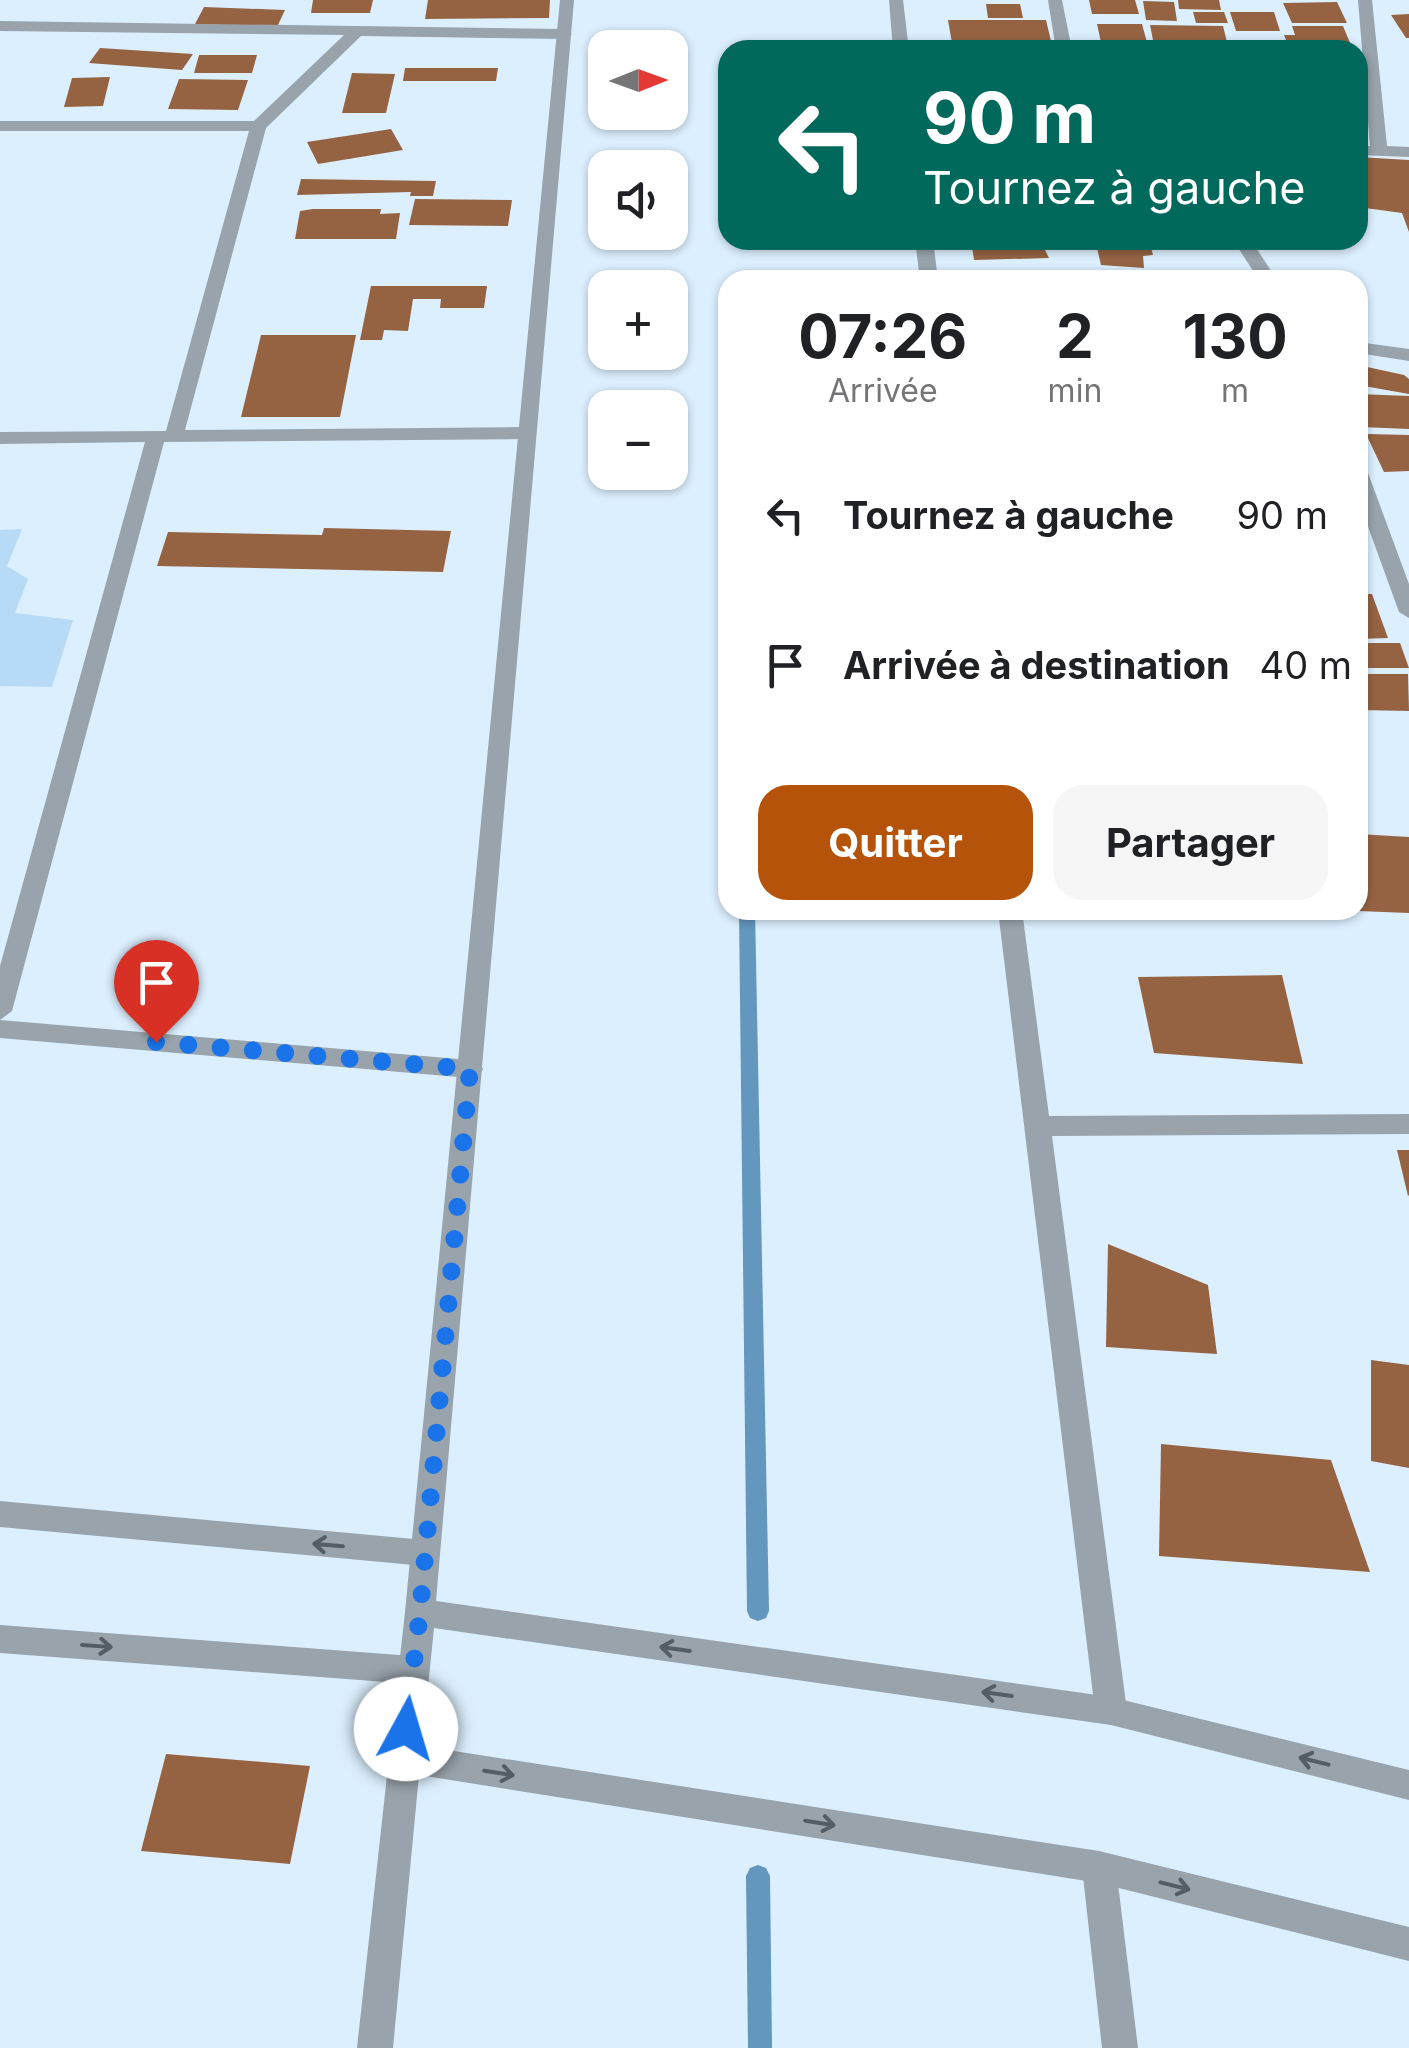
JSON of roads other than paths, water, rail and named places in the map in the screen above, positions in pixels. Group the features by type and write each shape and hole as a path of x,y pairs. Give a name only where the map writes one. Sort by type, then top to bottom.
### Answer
{"street":[{"path":"375,2048 426,1554 567,0"},
{"path":"896,0 900,40"},
{"path":"1055,0 1062,40"},
{"path":"1365,0 1380,151"},
{"path":"0,26 564,34"},
{"path":"0,1012 258,126 356,31"},
{"path":"0,126 258,126"},
{"path":"1368,150 1409,152"},
{"path":"1368,349 1409,355"},
{"path":"0,438 527,433"},
{"path":"1368,500 1409,612"},
{"path":"1011,920 1112,1711"},
{"path":"0,1029 470,1069"},
{"path":"1037,1126 1409,1124"},
{"path":"0,1514 426,1554"},
{"path":"420,1612 1112,1711 1409,1785"},
{"path":"0,1639 412,1670"},
{"path":"403,1758 1099,1867 1409,1944"},
{"path":"1099,1867 1120,2048"}],"waterway":[{"path":"747,920 758,1611"},
{"path":"758,1876 760,2048"}]}
